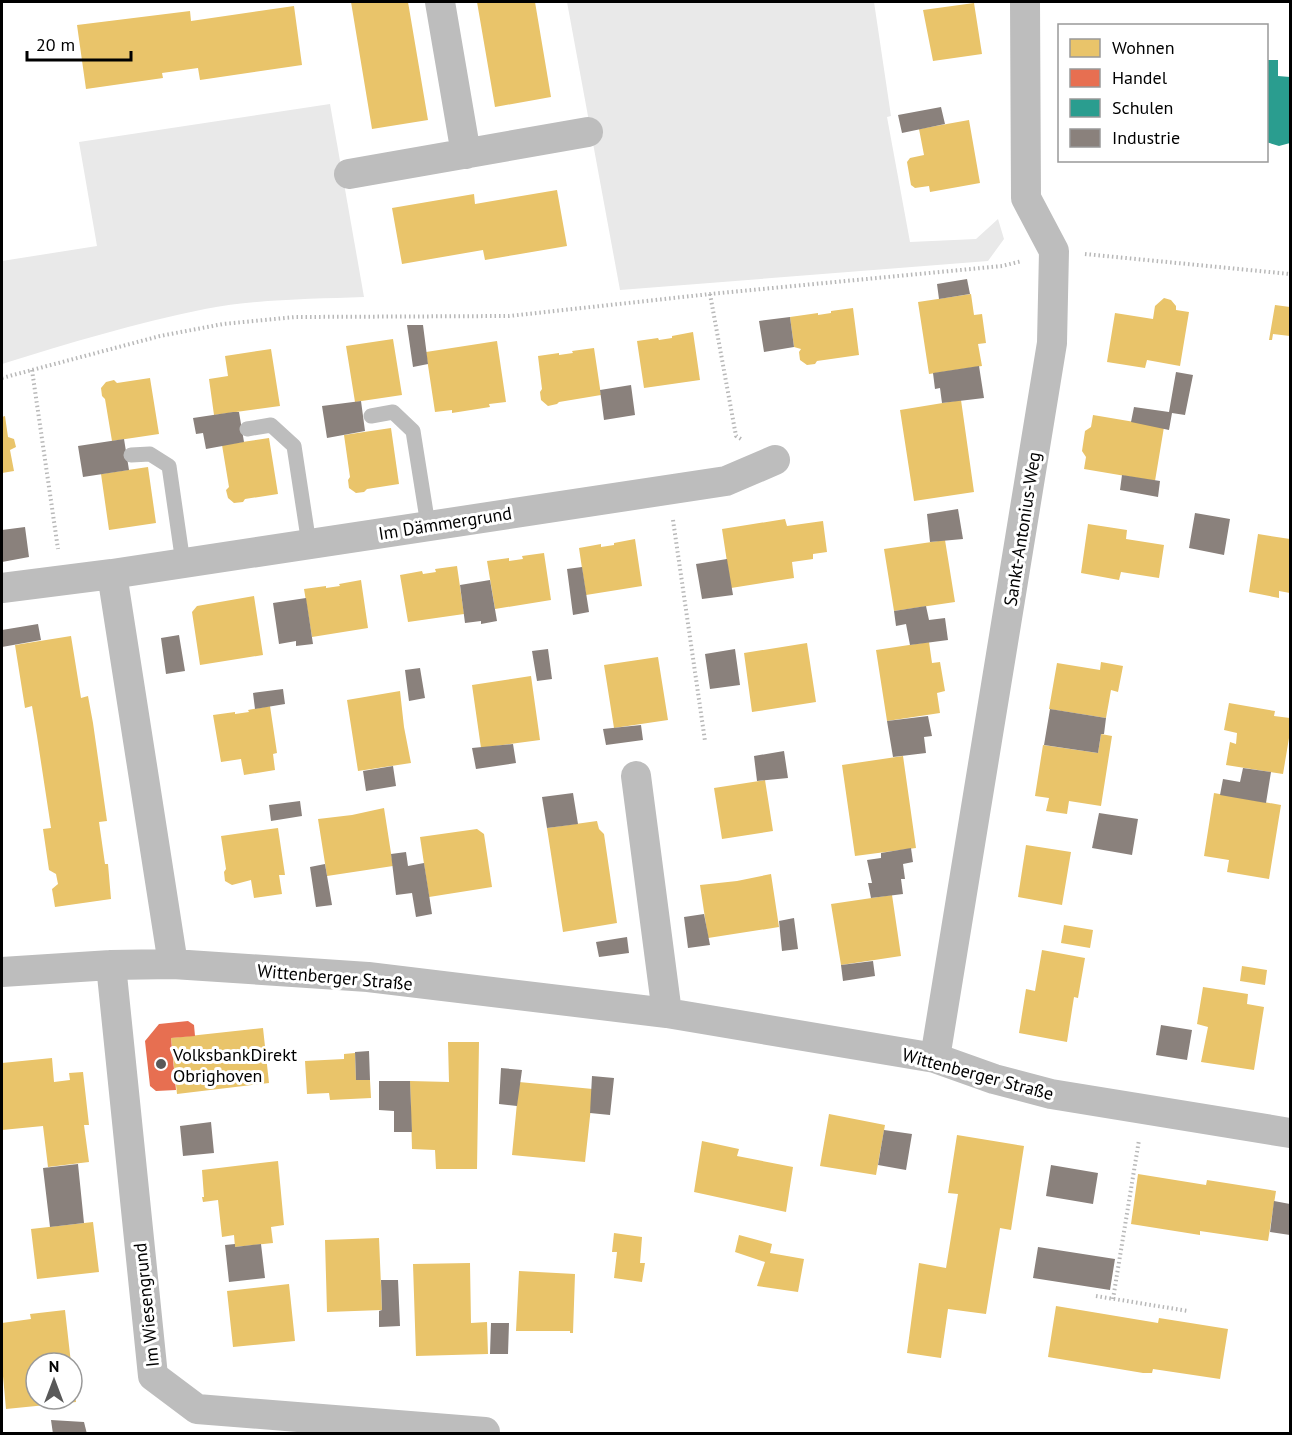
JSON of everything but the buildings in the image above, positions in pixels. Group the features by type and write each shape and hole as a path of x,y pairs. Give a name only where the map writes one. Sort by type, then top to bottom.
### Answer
{"street":[{"path":"440,2 466,154"},
{"name":"Sankt-Antonius-Weg","path":"934,1058 1052,343 1054,252 1026,198 1025,2"},
{"path":"349,174 588,132"},
{"name":"Im Dämmergrund","path":"2,588 112,574 726,481 775,460"},
{"path":"112,574 173,964"},
{"path":"636,776 667,1013"},
{"name":"Wittenberger Straße","path":"2,972 111,965 173,964 368,977 667,1013 934,1058 994,1079 1051,1094 1290,1133"},
{"name":"Im Wiesengrund","path":"111,965 153,1376 197,1409 484,1432"}],"lane":[{"path":"371,416 393,412 413,431 428,525"},
{"path":"247,429 271,425 294,446 309,544"},
{"path":"131,455 150,454 169,466 183,563"}],"path":[{"path":"2,378 160,336 223,324 295,317 510,316 1002,266 1054,252 1290,274"},
{"path":"710,294 736,436 775,460"},
{"path":"32,370 63,580"},
{"path":"669,490 705,741"},
{"path":"1113,1299 1143,1109"},
{"path":"1096,1296 1188,1311"}],"shaded area":[{"path":"567,2 874,2 891,116 887,117 910,242 976,239 998,219 1004,239 988,261 620,290"},
{"path":"330,104 364,297 264,301 205,309 103,334 2,364 2,261 97,246 79,142"}],"place":[{"name":"VolksbankDirekt Obrighoven","path":"161,1064"}]}
